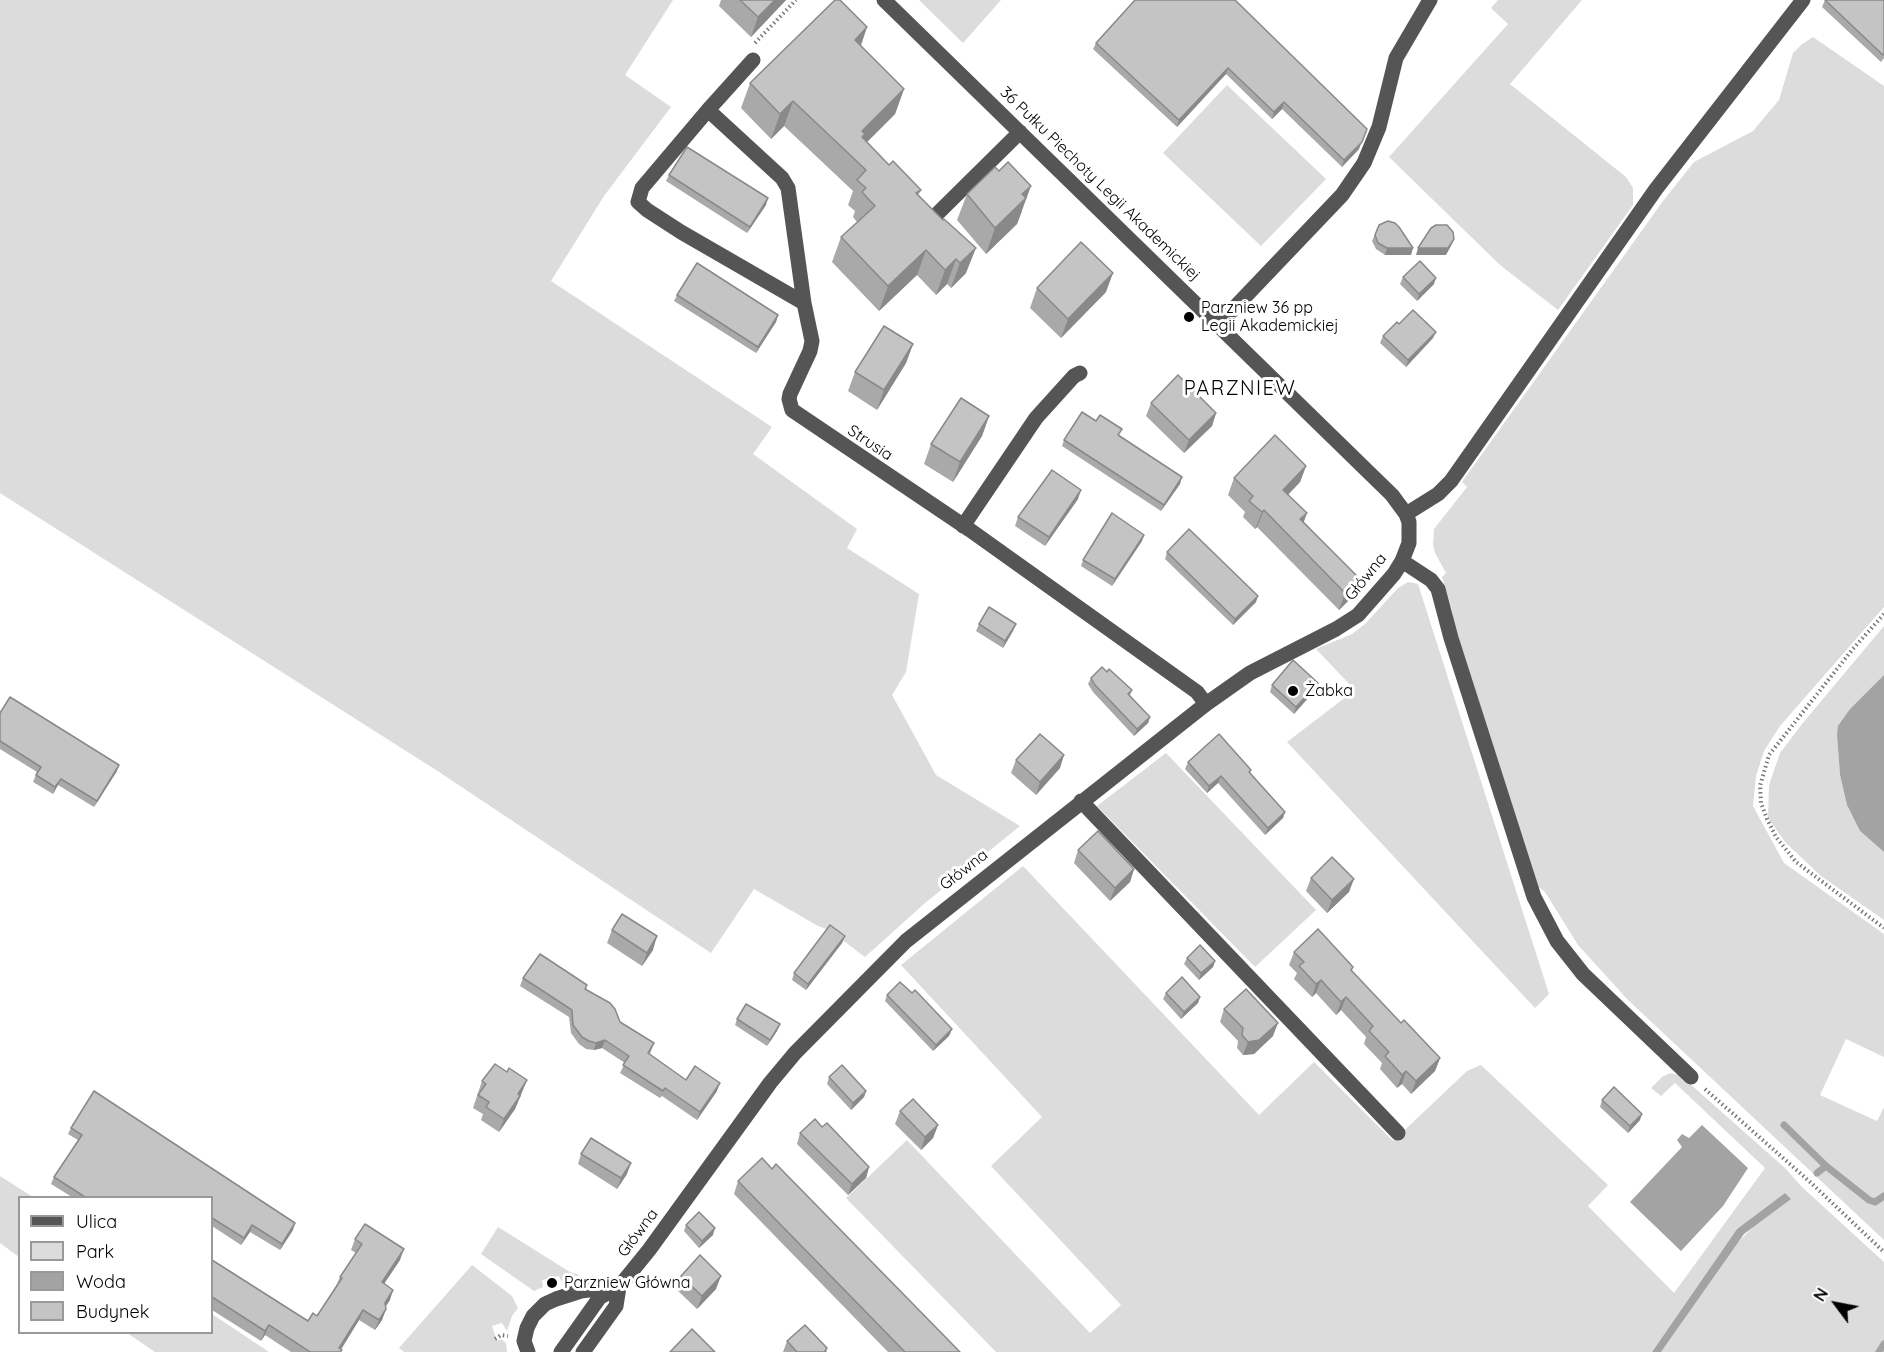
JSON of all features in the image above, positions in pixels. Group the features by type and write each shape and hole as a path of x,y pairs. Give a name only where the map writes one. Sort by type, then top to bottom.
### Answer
{"street":[{"name":"36 Pułku Piechoty Legii Akademickiej","path":"884,0 1384,487 1400,503 1406,514"},
{"path":"1218,325 1342,195 1364,163 1379,127 1396,58 1430,0"},
{"path":"1691,1077 1583,974 1557,941 1534,897 1451,638 1438,590 1431,580 1402,561 1409,543 1410,532 1406,514 1438,494 1451,481 1656,189 1803,0"},
{"path":"752,53 708,110 642,188 638,202 646,210 681,232 804,303"},
{"name":"Strusia","path":"708,110 782,178 788,188 804,303 812,341 810,351 790,394 792,410 963,525 1197,692 1206,704"},
{"path":"933,218 1020,132"},
{"path":"963,525 1036,418 1074,376 1080,373"},
{"name":"Główna","path":"561,1352 600,1297 619,1287 649,1250 770,1083 821,1025 875,970 931,919 1206,704 1250,673 1336,629 1358,615 1384,587 1402,561"},
{"path":"1081,801 1398,1133"},
{"path":"528,1352 524,1341 527,1328 533,1316 545,1304 581,1291 619,1287"},
{"name":"Główna","path":"583,1352 616,1306 619,1287"}],"path":[{"path":"752,53 796,0"},
{"path":"1884,614 1852,650 1769,755 1760,786 1761,803 1767,819 1776,837 1796,862 1884,928"},
{"path":"1691,1077 1809,1181 1884,1252"},
{"path":"495,1339 501,1335 509,1335"}],"green space":[{"path":"0,0 673,0 625,75 671,107 604,196 551,281 772,427 753,454 857,529 847,548 919,594 906,672 892,695 936,775 1020,826 925,903 865,957 829,930 754,889 711,953 436,770 0,493"},
{"path":"919,0 1001,0 963,43"},
{"path":"1498,0 1582,0 1510,84 1626,177 1633,188 1633,205 1558,310 1500,265 1389,157 1508,24 1491,8"},
{"path":"1813,37 1884,86 1884,607 1780,726 1764,751 1756,776 1753,806 1784,863 1884,934 1884,1057 1846,1039 1820,1095 1877,1121 1884,1107 1884,1240 1628,1000 1578,945 1545,892 1536,885 1457,639 1452,610 1442,577 1446,573 1433,545 1434,529 1467,487 1462,482 1663,201 1694,162 1753,131 1779,100 1793,53"},
{"path":"1227,85 1326,179 1261,246 1163,153"},
{"path":"1408,582 1418,584 1549,994 1535,1008 1287,742 1355,690 1316,649 1352,634 1365,624 1398,588"},
{"path":"1884,626 1884,675 1850,709 1837,735 1840,775 1847,805 1860,831 1884,852 1884,920 1821,876 1786,843 1768,818 1769,785 1780,753"},
{"path":"1166,753 1316,910 1255,967 1097,806"},
{"path":"1023,866 1259,1115 1314,1062 1393,1141 1467,1071 1481,1065 1608,1185 1588,1206 1674,1293 1765,1168 1675,1083 1661,1096 1651,1088 1662,1077 1670,1073 1680,1075 1785,1168 1802,1187 1884,1262 1884,1352 1661,1352 1734,1246 1754,1226 1790,1199 1785,1193 1737,1229 1652,1352 996,1352 846,1198 907,1140 1090,1333 1121,1305 991,1166 1042,1117 901,965"},
{"path":"0,1176 31,1196 18,1196 18,1256 0,1243"},
{"path":"498,1227 570,1272 580,1275 561,1281 559,1276 542,1280 543,1287 534,1291 481,1254"},
{"path":"472,1265 512,1296 518,1308 512,1316 507,1331 502,1323 492,1326 497,1341 501,1339 506,1343 507,1352 404,1352 399,1348"},
{"path":"213,1315 269,1352 155,1352 128,1334 213,1334"}],"water":[{"path":"1884,675 1884,852 1860,831 1847,805 1840,775 1837,735 1838,726 1850,709"},
{"path":"1702,1125 1748,1168 1723,1206 1681,1251 1630,1202 1682,1147 1677,1140 1682,1134 1689,1138"},
{"path":"1785,1193 1791,1199 1744,1234 1661,1352 1652,1352 1737,1229"}],"building":[{"path":"740,0 775,0 758,17"},
{"path":"835,0 840,0 867,27 855,40 904,89 862,131 865,134 862,137 889,165 893,161 921,190 916,193 976,248 960,263 956,259 945,270 926,250 888,286 841,237 875,206 862,192 866,188 857,180 866,170 793,101 780,114 750,83"},
{"path":"1135,0 1235,0 1367,129 1362,142 1344,160 1284,102 1274,112 1228,68 1179,120 1096,43"},
{"path":"1825,0 1883,0 1884,54 1883,55"},
{"path":"687,147 768,198 750,227 669,175"},
{"path":"1008,162 1031,186 1022,194 1026,198 995,228 967,194 995,167 999,171"},
{"path":"1388,221 1399,227 1413,248 1387,248 1378,243 1375,235 1379,225"},
{"path":"1436,225 1447,225 1453,232 1454,239 1448,248 1418,248 1431,228"},
{"path":"1081,242 1113,273 1068,319 1037,288"},
{"path":"1420,261 1436,278 1419,294 1403,277"},
{"path":"697,263 778,315 758,347 677,295"},
{"path":"1413,310 1436,332 1408,360 1383,336"},
{"path":"884,326 913,344 884,390 855,372"},
{"path":"1178,375 1216,413 1189,440 1151,403"},
{"path":"961,398 989,416 960,462 931,444"},
{"path":"1082,412 1096,421 1100,415 1122,429 1118,435 1182,477 1164,505 1064,440"},
{"path":"1275,435 1306,466 1283,490 1307,513 1300,519 1360,579 1345,593 1264,510 1262,512 1249,501 1253,496 1234,478"},
{"path":"1052,470 1081,490 1049,537 1018,517"},
{"path":"1112,513 1144,535 1115,579 1083,560"},
{"path":"1189,529 1258,596 1235,619 1167,552"},
{"path":"989,607 1016,624 1005,641 979,624"},
{"name":"Żabka","path":"1293,660 1318,683 1296,707 1272,685"},
{"path":"1102,667 1107,672 1109,669 1132,690 1128,694 1150,717 1137,729 1091,678"},
{"path":"10,697 119,765 97,801 61,779 55,787 36,775 41,767 0,741 0,713"},
{"path":"1040,734 1064,755 1040,782 1016,760"},
{"path":"1219,734 1285,812 1268,828 1221,776 1209,786 1188,762"},
{"path":"1098,831 1134,869 1115,888 1078,850"},
{"path":"1332,857 1354,879 1332,900 1311,878"},
{"path":"622,914 657,936 647,953 612,930"},
{"path":"830,925 845,936 808,984 794,973"},
{"path":"1318,929 1353,967 1351,970 1401,1023 1404,1020 1440,1058 1416,1081 1406,1071 1402,1075 1385,1056 1389,1052 1369,1031 1373,1026 1346,997 1341,1002 1321,980 1316,984 1299,966 1304,962 1294,952"},
{"path":"1200,945 1215,961 1201,973 1187,958"},
{"path":"540,954 587,985 585,989 610,1003 620,1022 654,1043 648,1053 686,1080 695,1066 720,1083 700,1112 665,1088 663,1091 623,1065 629,1056 605,1040 596,1043 582,1037 573,1025 572,1010 523,978"},
{"path":"1182,977 1200,997 1184,1012 1166,993"},
{"path":"900,982 912,993 915,990 952,1029 936,1045 887,995"},
{"path":"1246,989 1278,1023 1259,1040 1248,1042 1242,1035 1243,1028 1224,1009"},
{"path":"746,1004 780,1024 770,1040 737,1019"},
{"path":"495,1064 507,1072 509,1068 527,1080 518,1094 520,1096 504,1119 486,1107 489,1102 478,1095 486,1084 482,1081"},
{"path":"842,1065 866,1091 853,1103 829,1077"},
{"path":"1614,1087 1642,1114 1630,1126 1602,1100"},
{"path":"94,1091 295,1223 282,1244 252,1225 244,1238 213,1219 213,1196 83,1196 54,1177 82,1135 71,1128"},
{"path":"913,1099 938,1125 925,1137 900,1111"},
{"path":"815,1119 822,1127 827,1123 869,1167 852,1184 800,1133"},
{"path":"591,1138 631,1163 621,1178 581,1154"},
{"path":"762,1158 772,1169 776,1164 960,1352 905,1352 738,1181"},
{"path":"699,1212 715,1228 702,1241 686,1225"},
{"path":"365,1224 404,1249 382,1282 393,1290 385,1303 386,1309 379,1320 363,1310 339,1348 342,1350 340,1352 310,1352 269,1325 265,1331 213,1298 213,1261 308,1321 313,1313 317,1316 362,1244 355,1239"},
{"path":"700,1255 721,1276 702,1296 681,1276"},
{"path":"805,1325 827,1348 826,1352 797,1352 787,1341"},
{"path":"692,1329 715,1352 670,1352"}],"waterway":[{"path":"1784,1125 1826,1166 1869,1200 1875,1202 1884,1196"},
{"path":"1817,1173 1826,1166"},
{"path":"1879,1352 1884,1344"}],"place":[{"name":"Parzniew 36 pp Legii Akademickiej","path":"1189,317"},
{"name":"Żabka","path":"1293,691"},
{"name":"Parzniew Główna","path":"552,1283"}],"district":[{"name":"PARZNIEW","path":"1240,389"}]}
